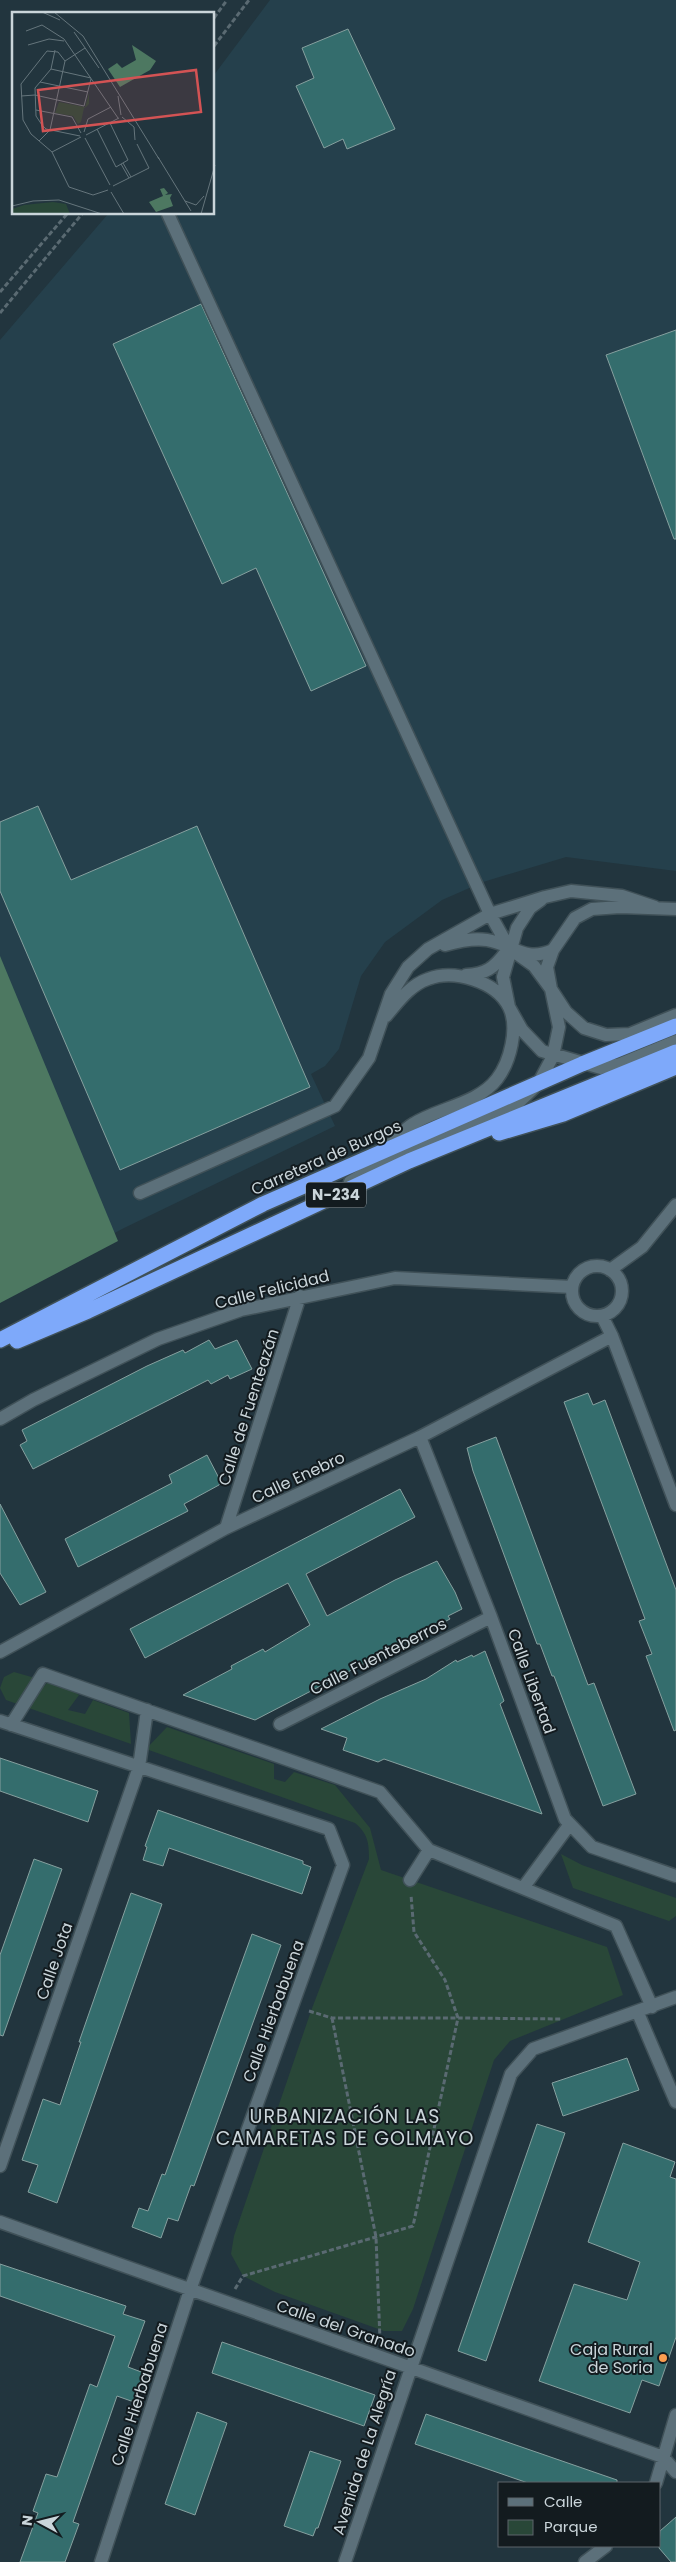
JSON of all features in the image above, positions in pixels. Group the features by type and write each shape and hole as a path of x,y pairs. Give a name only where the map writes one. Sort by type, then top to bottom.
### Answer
{"highway":[{"name":"Carretera de Burgos","path":"0,1340 263,1204 582,1064 676,1026"},
{"name":"N-234","path":"0,1348 88,1311 409,1161 676,1052"},
{"path":"409,1161 563,1114 676,1067"}],"street":[{"path":"168,215 490,914 510,948 534,966 566,1012 584,1028 606,1035 630,1034 676,1015"},
{"path":"140,1193 335,1106 369,1058 391,994 408,967 428,949 490,914 571,891 622,896 655,907"},
{"path":"386,1150 412,1124 474,1096 496,1081 509,1061 513,1036 503,977 517,928 530,908 545,897"},
{"path":"287,1218 396,1155 517,1104 538,1084 553,1056 559,1027 547,968 553,950 575,918 592,909 620,906 676,909"},
{"path":"428,949 467,940 488,940 529,956 553,950"},
{"path":"380,1022 409,990 428,978 481,975 495,967 510,948"},
{"path":"452,976 476,980 495,991 509,1007 522,1030 542,1051 553,1056 601,1068 620,1064 676,1041"},
{"path":"610,1270 642,1247 676,1205"},
{"path":"594,1266 610,1270 617,1277 621,1286 621,1296 618,1305 602,1316 586,1314 580,1309 572,1295 572,1287 580,1273 586,1268 594,1266"},
{"name":"Calle Felicidad","path":"0,1419 33,1400 158,1339 241,1310 300,1296 396,1278 572,1287"},
{"name":"Calle de Fuenteazán","path":"226,1528 300,1296"},
{"path":"602,1316 672,1481 676,1505"},
{"name":"Calle Enebro","path":"0,1652 226,1528 420,1437 612,1336"},
{"name":"Calle Libertad","path":"420,1437 491,1617 565,1819 592,1846 676,1876"},
{"name":"Calle Fuenteberros","path":"280,1724 491,1617"},
{"path":"6,1723 43,1674 380,1792 429,1850 616,1926 652,2007"},
{"name":"Calle Jota","path":"0,2166 140,1767 148,1710"},
{"name":"Calle Hierbabuena","path":"6,1723 329,1829 344,1865 190,2290 101,2562"},
{"path":"523,1888 570,1824"},
{"path":"410,1880 429,1850"},
{"name":"Avenida de La Alegría","path":"345,2562 511,2074 533,2049 676,1998"},
{"path":"638,2013 676,2102"},
{"name":"Calle del Granado","path":"0,2222 663,2457 676,2472"},
{"path":"656,2482 676,2415"},
{"path":"585,2562 605,2547"}],"path":[{"path":"215,17 227,0"},
{"path":"215,45 249,0"},
{"path":"0,292 67,215"},
{"path":"0,313 81,215"},
{"path":"227,2303 243,2276 413,2226 458,2018 444,1980 414,1932 410,1880"},
{"path":"293,2005 332,2018 563,2019 569,2037"},
{"path":"332,2018 376,2237 380,2357"}],"shaded area":[{"path":"270,0 676,0 676,871 566,857 483,882 442,900 385,942 361,976 339,1049 325,1066 311,1074 335,1126 124,1228 0,1293 0,340 107,215 215,215 215,74"}],"green space":[{"path":"0,956 118,1241 0,1303"},
{"path":"14,1672 35,1678 40,1691 52,1677 79,1695 68,1710 85,1714 93,1700 129,1713 131,1744 6,1700 0,1688 4,1677"},
{"path":"167,1727 274,1764 274,1779 285,1782 294,1772 335,1785 370,1828 381,1870 607,1947 623,1995 510,2041 494,2060 413,2309 402,2331 384,2331 275,2292 243,2276 231,2254 234,2236 311,2011 369,1859 367,1839 363,1831 355,1823 146,1749"},
{"path":"561,1854 582,1865 676,1898 676,1916 669,1921 573,1888"}],"building":[{"path":"348,29 395,129 347,149 343,139 324,148 296,86 314,78 302,48"},
{"path":"201,304 366,666 311,691 256,568 222,584 113,344"},
{"path":"676,330 676,539 674,539 606,355"},
{"path":"38,806 71,880 197,826 310,1087 120,1170 0,891 0,822"},
{"path":"209,1340 215,1349 237,1340 252,1369 230,1379 228,1375 211,1384 208,1380 33,1469 20,1445 27,1441 22,1430 147,1366 183,1350 185,1353"},
{"path":"588,1393 593,1405 605,1400 676,1590 676,1730 674,1731 646,1656 652,1654 639,1621 645,1619 564,1402"},
{"path":"496,1437 588,1685 594,1683 636,1794 603,1806 554,1676 552,1676 540,1644 537,1644 473,1471 467,1448"},
{"path":"207,1455 221,1482 219,1485 184,1504 188,1511 78,1567 65,1539 172,1483 169,1475"},
{"path":"400,1489 415,1517 306,1574 327,1616 395,1580 437,1561 455,1592 462,1609 448,1616 450,1619 255,1720 183,1695 232,1669 231,1666 263,1649 265,1652 310,1625 288,1583 145,1658 130,1629"},
{"path":"0,1504 46,1592 20,1605 0,1573"},
{"path":"485,1651 504,1701 500,1704 542,1814 384,1759 378,1762 343,1750 347,1738 321,1729 380,1699 426,1679 456,1660 457,1662"},
{"path":"0,1758 98,1791 88,1822 0,1791"},
{"path":"158,1810 303,1861 303,1864 311,1867 302,1894 169,1848 163,1866 143,1860 147,1847 145,1846"},
{"path":"34,1859 62,1869 3,2036 0,2035 0,1955"},
{"path":"131,1893 162,1904 57,2203 28,2192 38,2165 22,2160 43,2099 60,2105 81,2042 79,2042"},
{"path":"252,1934 281,1945 194,2186 191,2185 178,2221 168,2218 161,2238 132,2227 139,2208 148,2211 162,2174 165,2175"},
{"path":"627,2058 639,2090 563,2116 552,2083"},
{"path":"537,2124 565,2133 486,2361 458,2351"},
{"path":"623,2143 675,2162 670,2177 676,2179 676,2337 659,2386 642,2380 630,2413 539,2381 574,2284 627,2300 640,2262 588,2242"},
{"path":"0,2264 126,2306 123,2314 145,2321 128,2367 144,2373 134,2402 117,2396 73,2522 79,2524 65,2562 20,2562 38,2513 33,2511 46,2474 57,2477 90,2384 97,2387 115,2336 0,2296"},
{"path":"222,2342 375,2395 364,2426 212,2373"},
{"path":"197,2412 227,2423 195,2515 165,2504"},
{"path":"426,2414 617,2480 617,2482 525,2482 415,2444"},
{"path":"310,2451 341,2461 318,2528 316,2528 313,2536 284,2526"},
{"path":"676,2517 676,2562 671,2562 659,2548 661,2547 661,2530"}],"place":[{"name":"Caja Rural de Soria","path":"663,2358"}],"district":[{"name":"URBANIZACIÓN LAS CAMARETAS DE GOLMAYO","path":"345,2127"}]}
